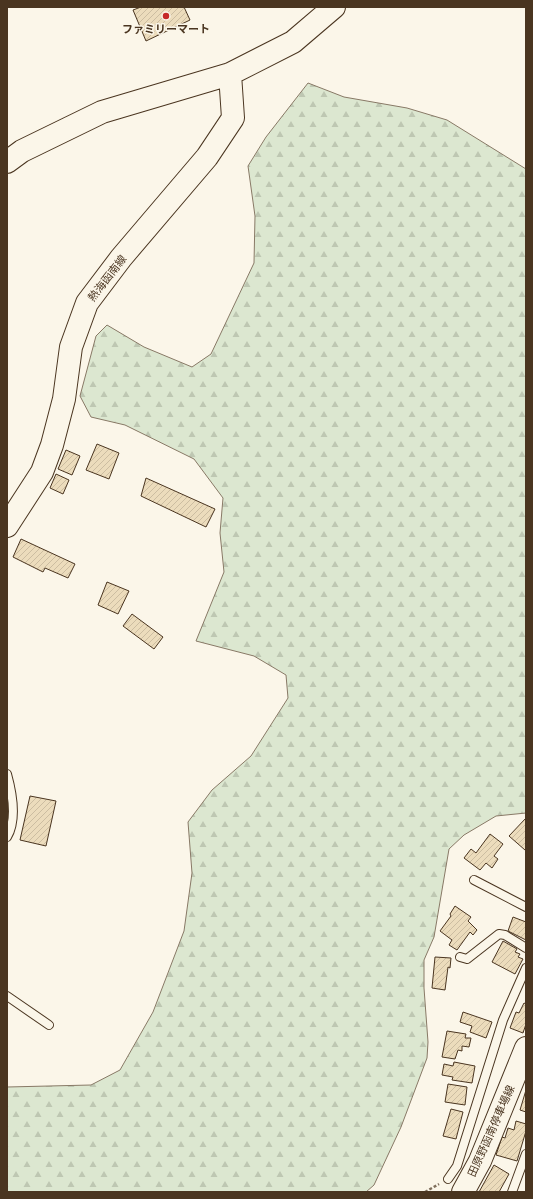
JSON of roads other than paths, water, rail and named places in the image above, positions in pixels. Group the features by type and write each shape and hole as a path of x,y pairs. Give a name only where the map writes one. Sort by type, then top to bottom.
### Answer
{"main road":[{"path":"7,162 22,151 102,112 230,74 293,42 334,7"},
{"name":"熱海函南線","path":"7,526 42,472 52,445 64,399 71,347 86,303 121,258 207,157 233,118 230,74"},
{"name":"田原野函南停車場線","path":"455,1186 480,1161 526,1048"}],"lane":[{"path":"7,774 12,801 11,830 7,837"},
{"path":"474,880 526,907"},
{"path":"460,957 467,959 499,934 505,935 526,948"},
{"path":"455,1186 457,1166 503,1020 526,968"},
{"path":"7,996 49,1025"},
{"path":"512,1192 526,1154"}],"place":[{"name":"ファミリーマート","path":"166,16"}]}
